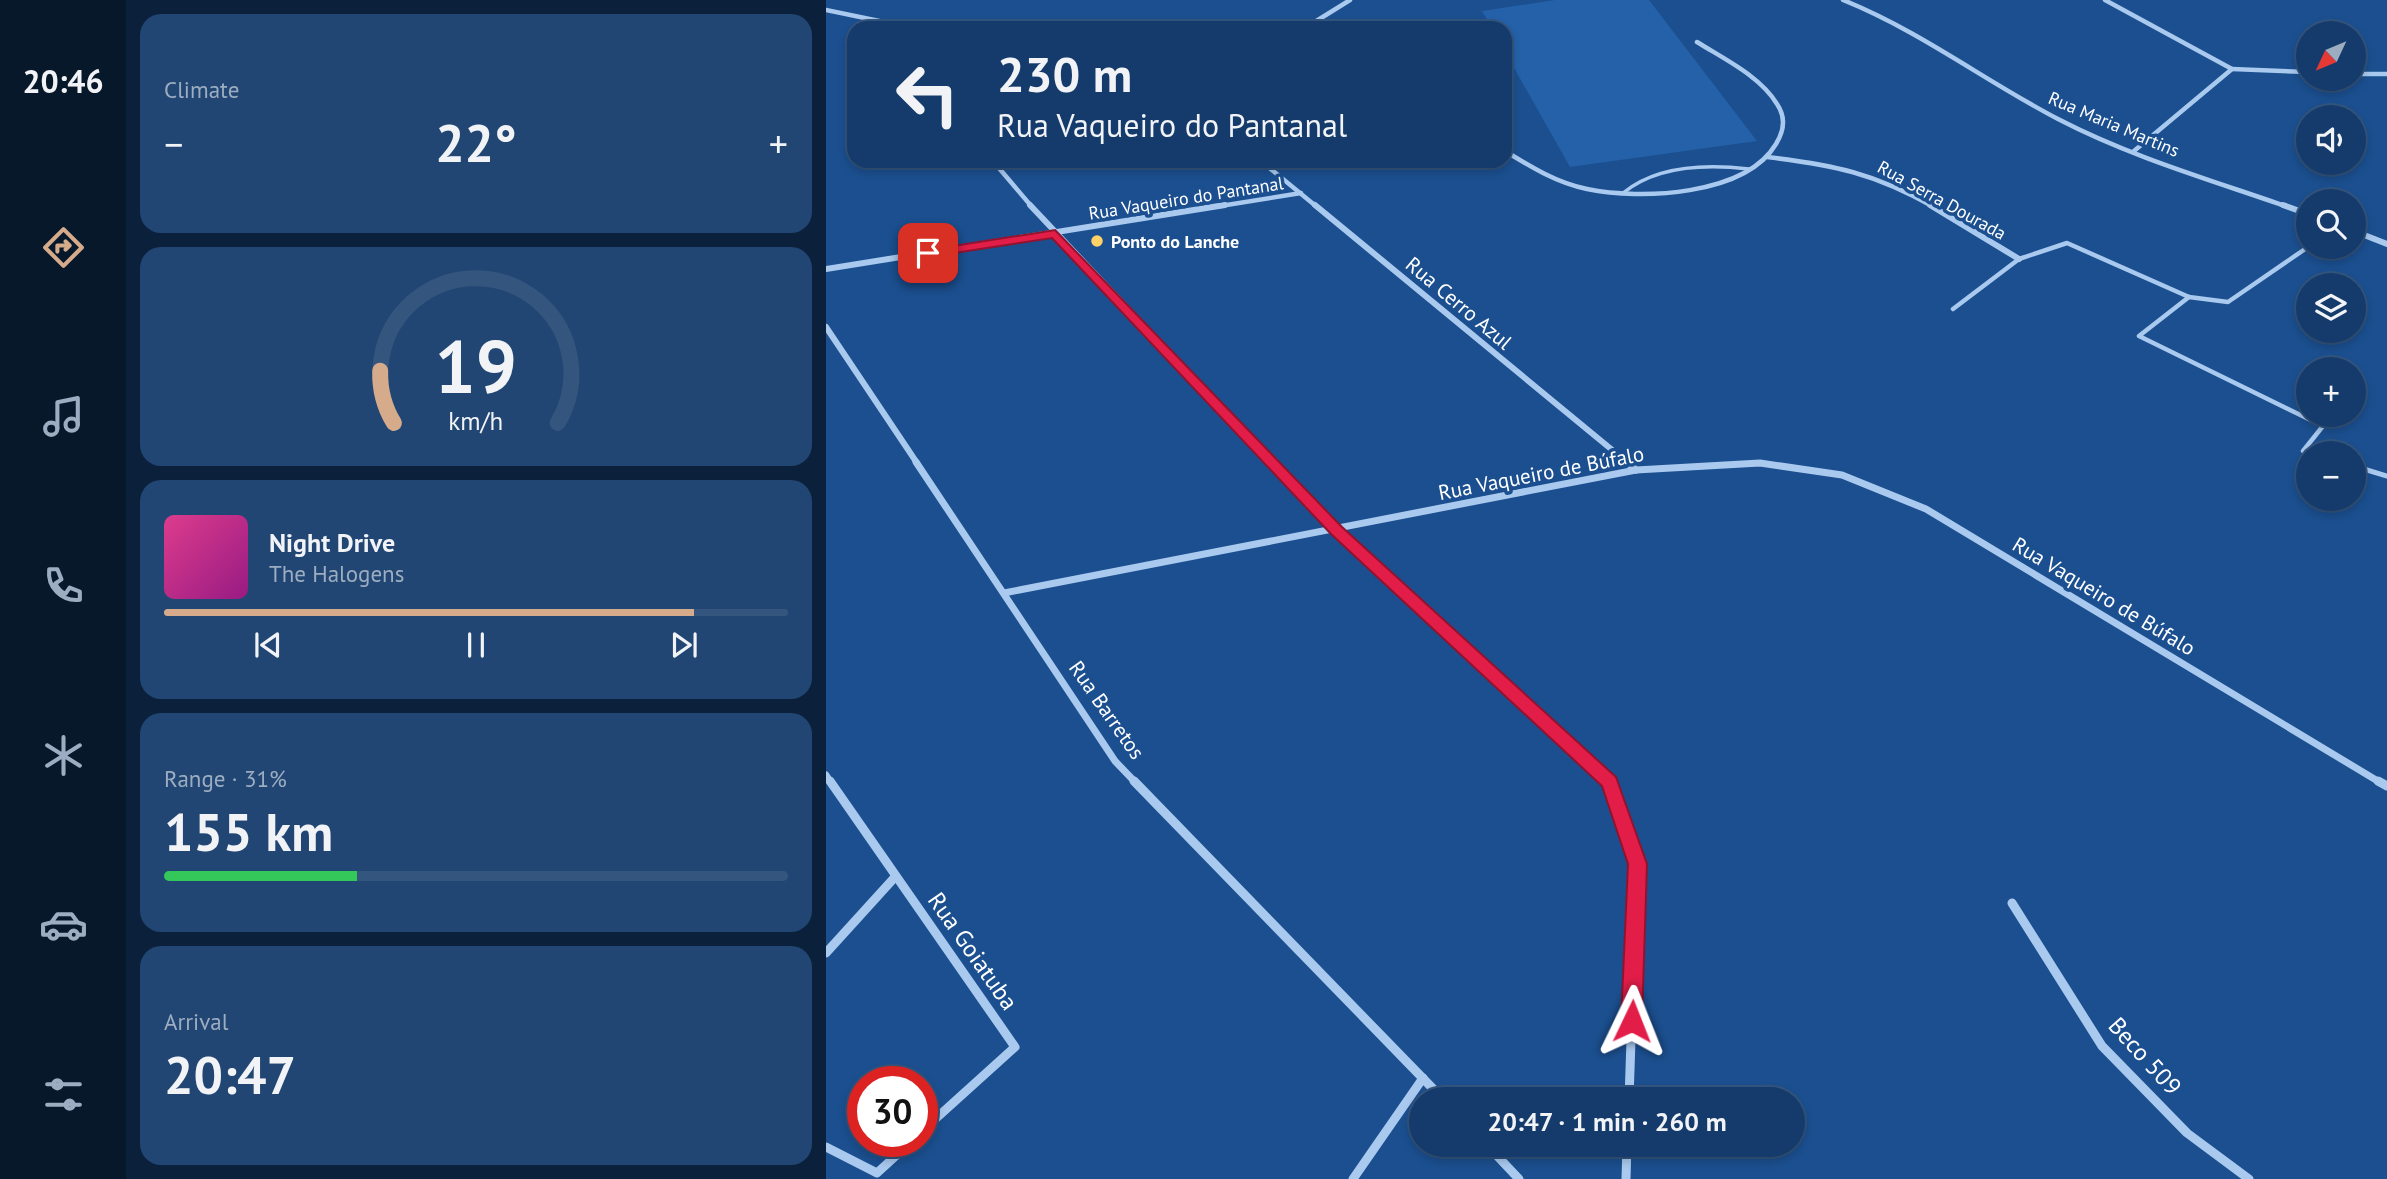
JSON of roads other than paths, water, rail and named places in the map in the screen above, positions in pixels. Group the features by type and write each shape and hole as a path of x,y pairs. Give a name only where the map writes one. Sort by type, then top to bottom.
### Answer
{"street":[{"path":"1316,21 1350,0"},
{"name":"Rua Maria Martins","path":"1843,0 1863,7 1954,57 2059,119 2134,151 2296,210"},
{"path":"2105,0 2232,69 2296,72"},
{"path":"826,10 880,21"},
{"path":"1512,155 1551,179 1596,191 1646,194 1695,189 1737,176 1767,158 1782,136 1783,114 1770,93 1697,42"},
{"path":"2134,151 2232,69"},
{"path":"2366,74 2387,74"},
{"name":"Rua Serra Dourada","path":"1767,158 1836,166 1863,173 1909,194 2019,259"},
{"path":"999,168 1055,234 1337,530 1610,782 1637,864 1629,1087"},
{"name":"Rua Cerro Azul","path":"1270,168 1636,470"},
{"name":"Rua Vaqueiro do Pantanal","path":"826,269 1301,193"},
{"path":"2366,236 2387,244"},
{"name":"Rua Barretos","path":"826,327 1115,761 1432,1087"},
{"name":"Rua Vaqueiro de Búfalo","path":"1004,593 1636,470 1760,463 1842,475 1926,509 2387,786"},
{"name":"Rua Goiatuba","path":"826,775 1015,1046 938,1116"},
{"path":"826,953 895,877"},
{"name":"Beco 509","path":"2012,903 2102,1046 2187,1133 2249,1179"},
{"path":"1353,1179 1423,1078"},
{"path":"826,1147 877,1173 894,1157"},
{"path":"1498,1157 1519,1179"},
{"path":"1626,1179 1627,1157"}],"lane":[{"path":"1623,193 1643,177 1718,165 1749,169"},
{"path":"1953,309 2019,259 2067,243 2189,297 2228,302 2296,255"},
{"path":"2189,297 2139,336 2323,426 2311,441"},
{"path":"2366,470 2387,476"}],"place":[{"name":"Ponto do Lanche","path":"1097,241"}]}
